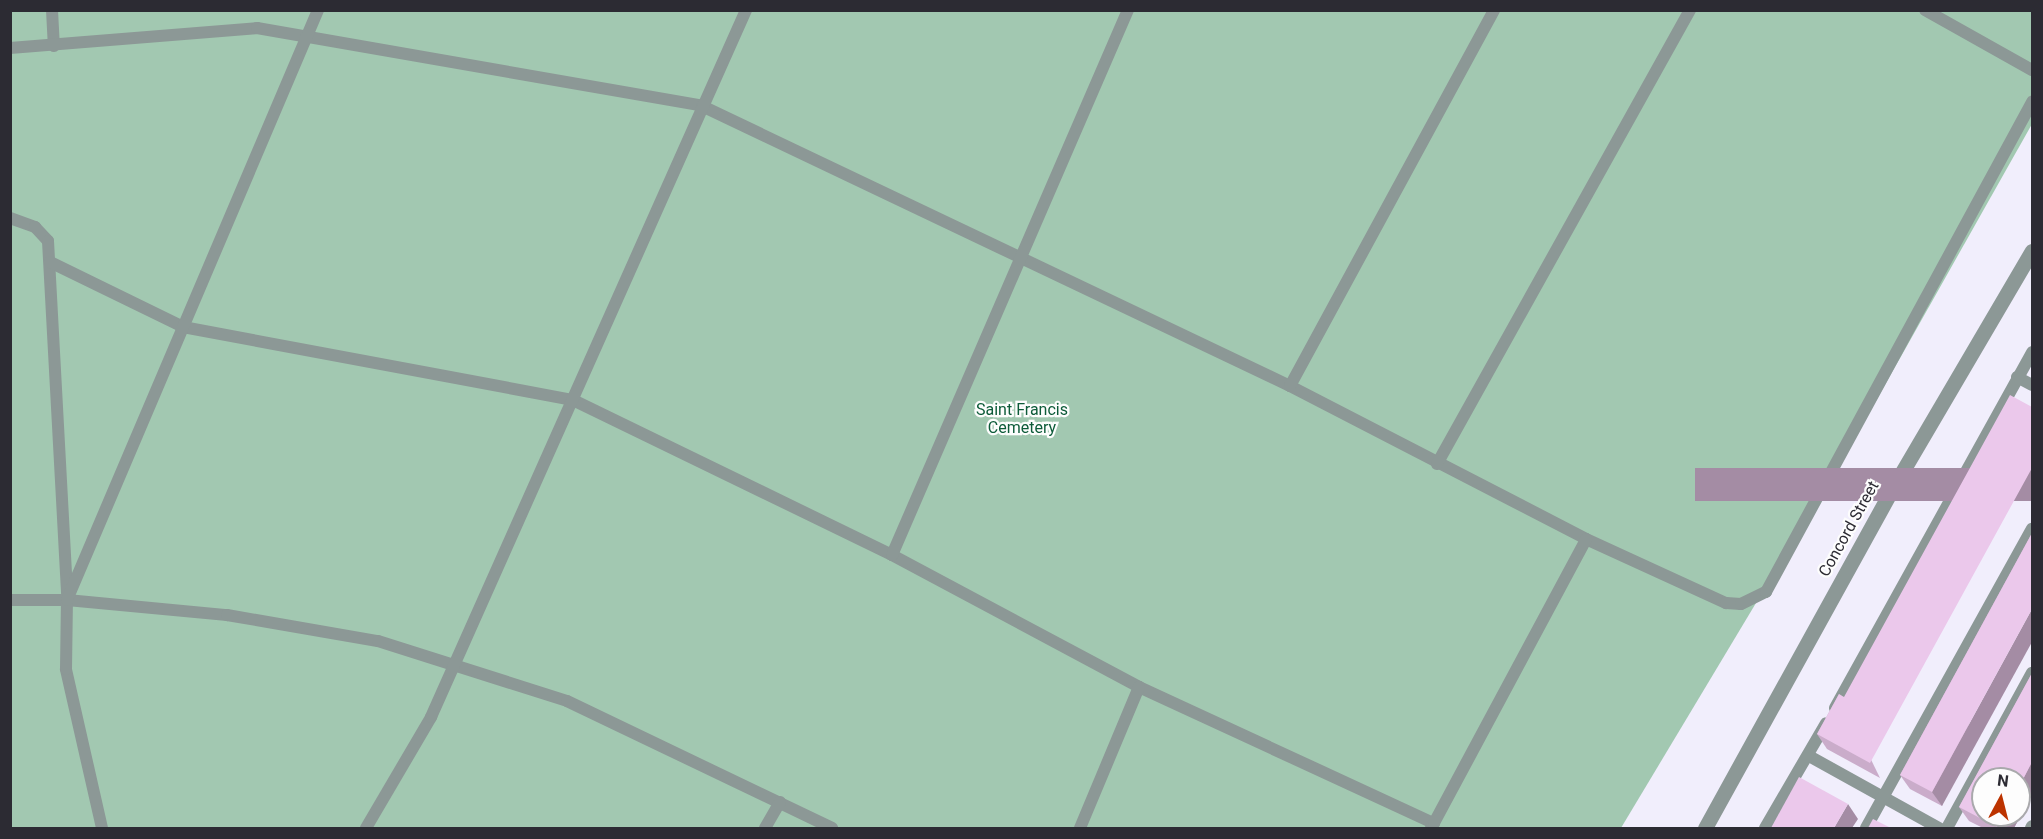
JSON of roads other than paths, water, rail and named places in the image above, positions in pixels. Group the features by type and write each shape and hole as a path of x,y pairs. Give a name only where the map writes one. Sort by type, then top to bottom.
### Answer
{"street":[{"name":"Concord Street","path":"1705,828 1888,496 2032,251"}],"lane":[{"path":"52,10 54,46"},
{"path":"67,600 318,10"},
{"path":"366,828 404,770 455,664 746,10"},
{"path":"892,555 1023,261 1128,10"},
{"path":"1290,386 1494,10"},
{"path":"1437,464 1690,10"},
{"path":"1925,10 2032,70"},
{"path":"10,48 54,46 233,28 307,36 702,106 1023,261 1290,386 1437,464 1586,538 1726,603 1741,604 1766,592 2032,102"},
{"path":"10,218 35,227 48,241 67,600 66,669 102,828"},
{"path":"50,262 183,327 573,400 892,555 1139,687 1433,825 1586,538"},
{"path":"1765,828 1809,756 2032,352"},
{"path":"2017,377 2032,385"},
{"path":"1866,828 2032,529"},
{"path":"10,600 67,600 291,623 455,664 588,710 832,828"},
{"path":"1947,828 2032,673"},
{"path":"1080,828 1139,687"},
{"path":"1809,756 1939,828"},
{"path":"765,828 780,802"}],"park label":[{"name":"Saint Francis Cemetery","path":"1022,419"}]}
